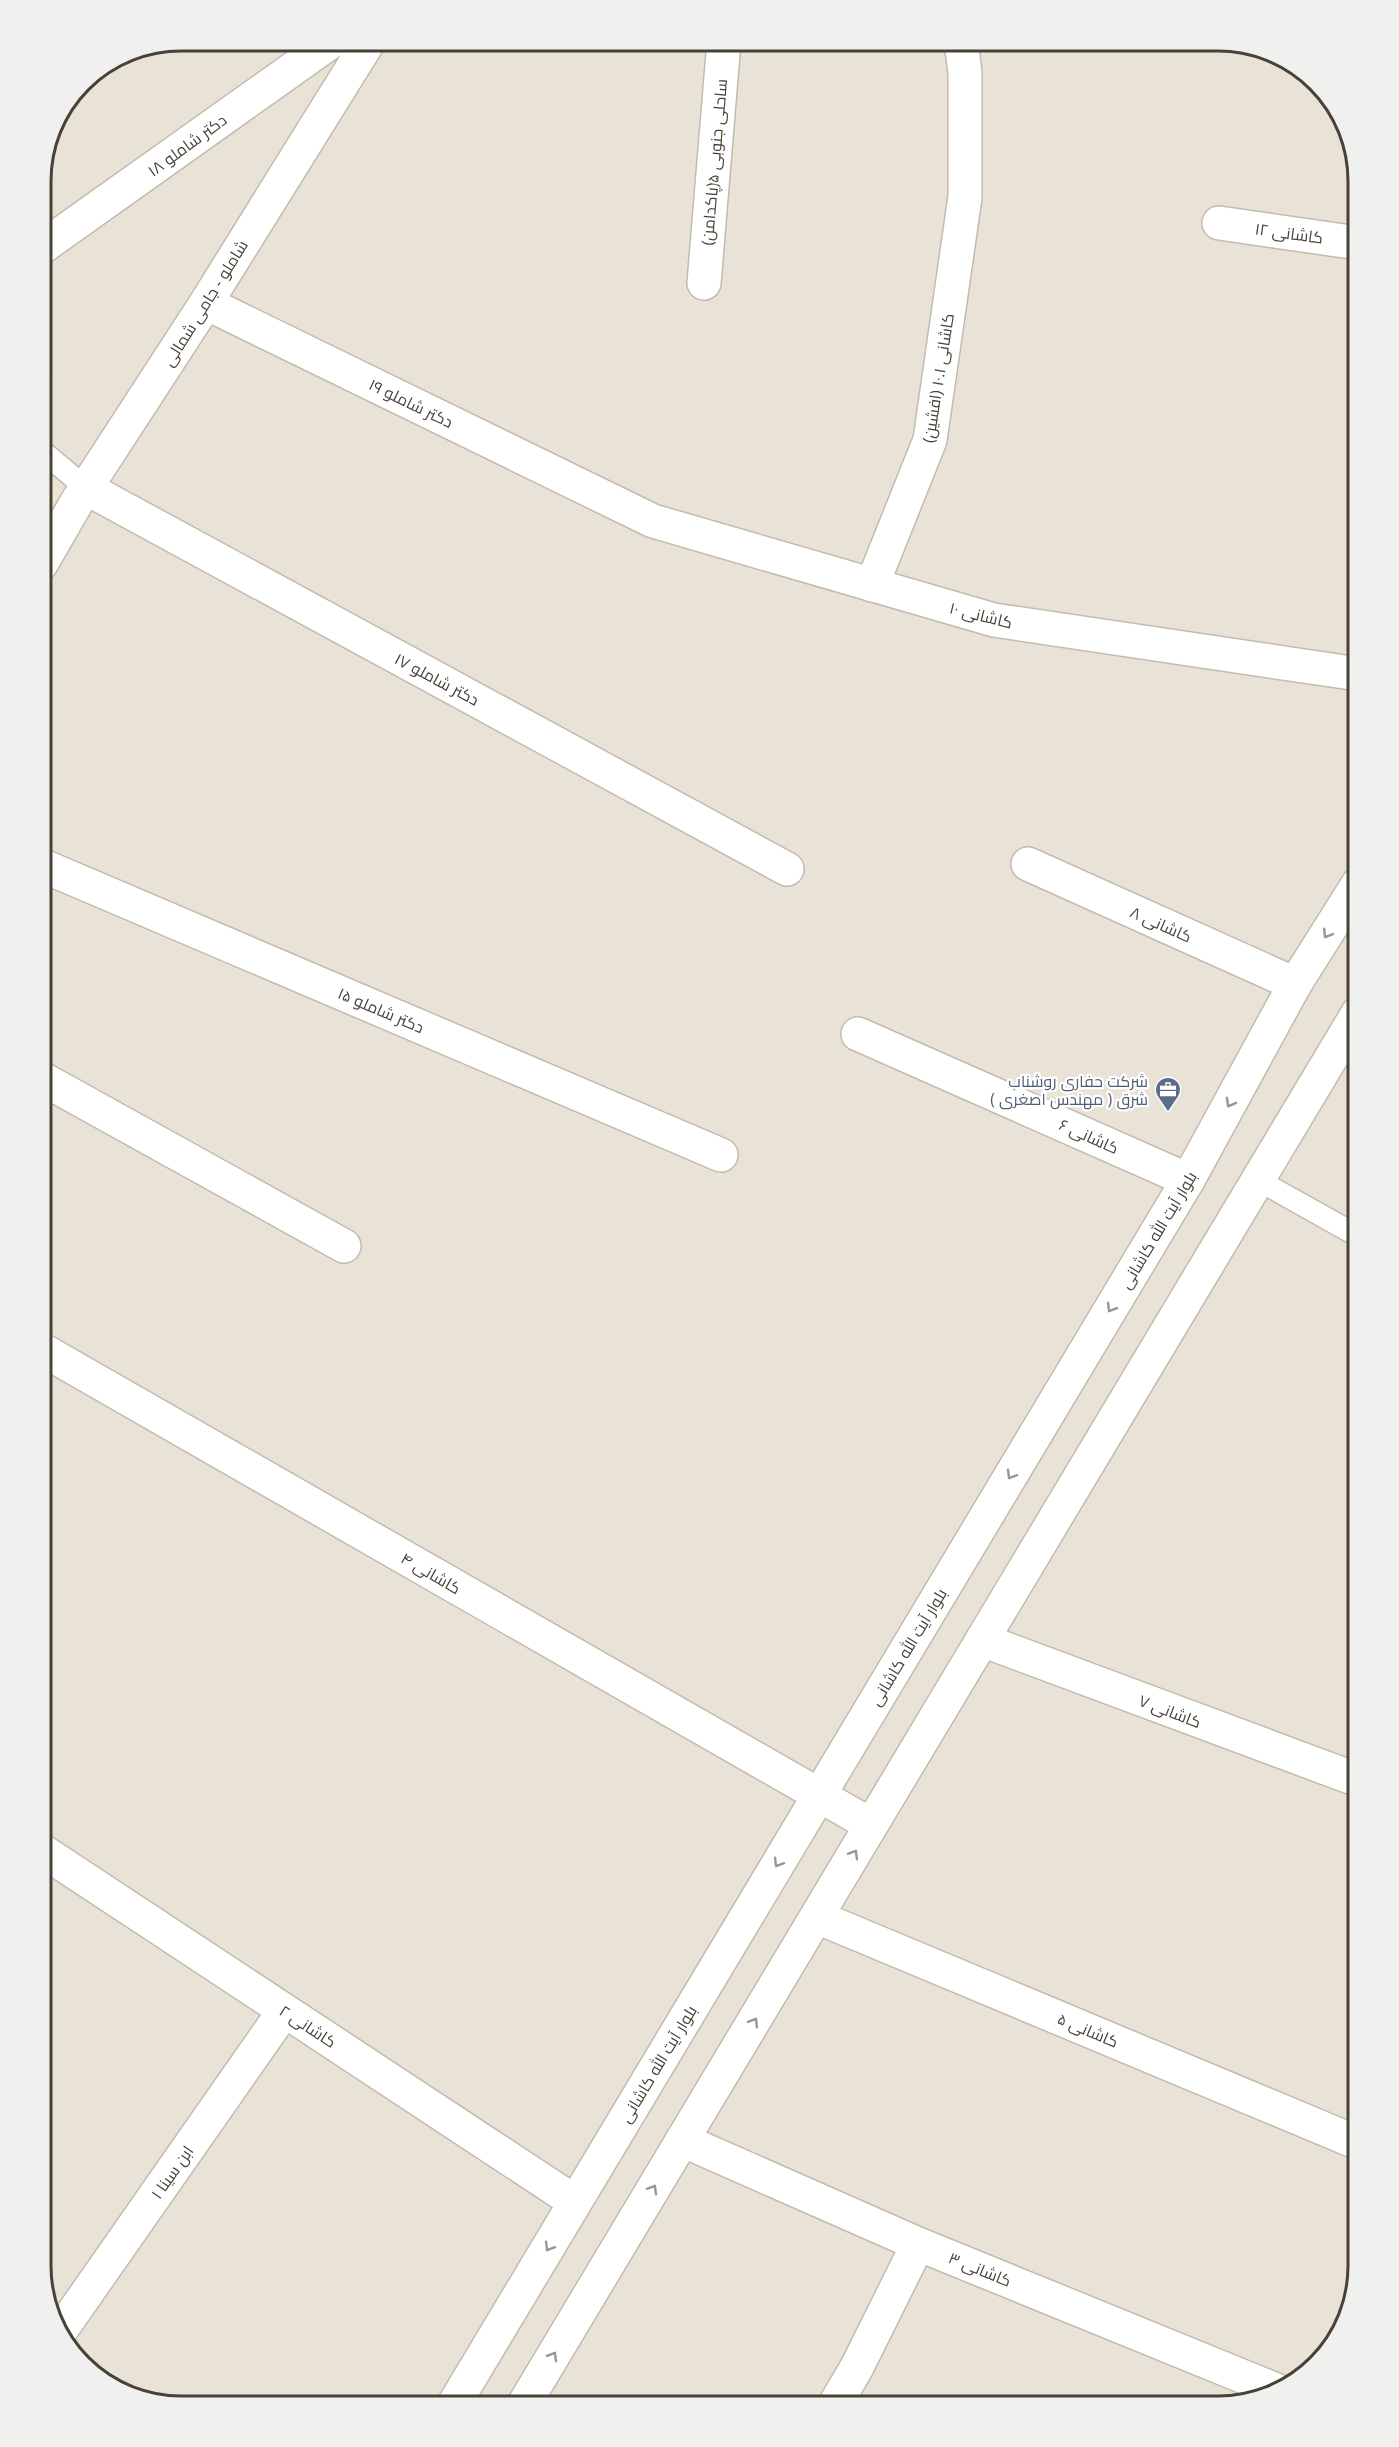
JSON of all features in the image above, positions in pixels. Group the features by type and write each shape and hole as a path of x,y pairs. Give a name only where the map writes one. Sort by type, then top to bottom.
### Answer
{"street":[{"name":"دکتر شاملو ۱۸","path":"51,231 316,51"},
{"name":"شاملو - جامی شمالی","path":"51,547 362,51"},
{"name":"ساحلی جنوبی ۵(پاکدامن)","path":"704,283 723,51"},
{"name":"کاشانی ۱۰.۱ (افشین)","path":"873,585 930,440 965,198 965,73 962,51"},
{"name":"کاشانی ۱۲","path":"1219,224 1348,242"},
{"name":"دکتر شاملو ۱۹","path":"206,303 616,503"},
{"name":"دکتر شاملو ۱۷","path":"86,488 787,869"},
{"name":"کاشانی ۱۰","path":"616,503 653,521 994,620 1348,672"},
{"name":"کاشانی ۸","path":"1028,864 1295,984"},
{"name":"دکتر شاملو ۱۵","path":"51,869 721,1155"},
{"name":"بلوار آیت الله کاشانی","path":"459,2396 1188,1180 1295,984 1348,902"},
{"path":"529,2396 1348,1031"},
{"name":"کاشانی ۶","path":"858,1034 1188,1180"},
{"path":"51,1084 344,1246"},
{"name":"کاشانی ۴","path":"51,1355 871,1825"},
{"name":"کاشانی ۷","path":"982,1640 1348,1776"},
{"name":"کاشانی ۲","path":"51,1857 575,2202"},
{"name":"کاشانی ۵","path":"816,1917 1348,2138"},
{"name":"ابن سینا ۱","path":"65,2326 284,2011"},
{"name":"کاشانی ۳","path":"682,2140 918,2244 1267,2386"},
{"path":"840,2396 857,2367 918,2244"}],"lane":[{"path":"51,458 86,488"},
{"path":"1258,1180 1348,1230"}],"shaded area":[{"path":"172,51 1227,51 1260,58 1290,73 1316,95 1335,123 1346,155 1348,172 1348,2275 1341,2308 1326,2338 1304,2364 1276,2383 1252,2392 1218,2396 172,2396 139,2389 109,2374 83,2352 64,2324 53,2292 51,2266 51,172 55,147 68,116 95,83 123,64 147,55"},
{"path":"51,482 78,500 51,547"}],"place":[{"name":"شرکت حفاری روشناب شرق ( مهندس اصغری )","path":"1168,1113"}]}
